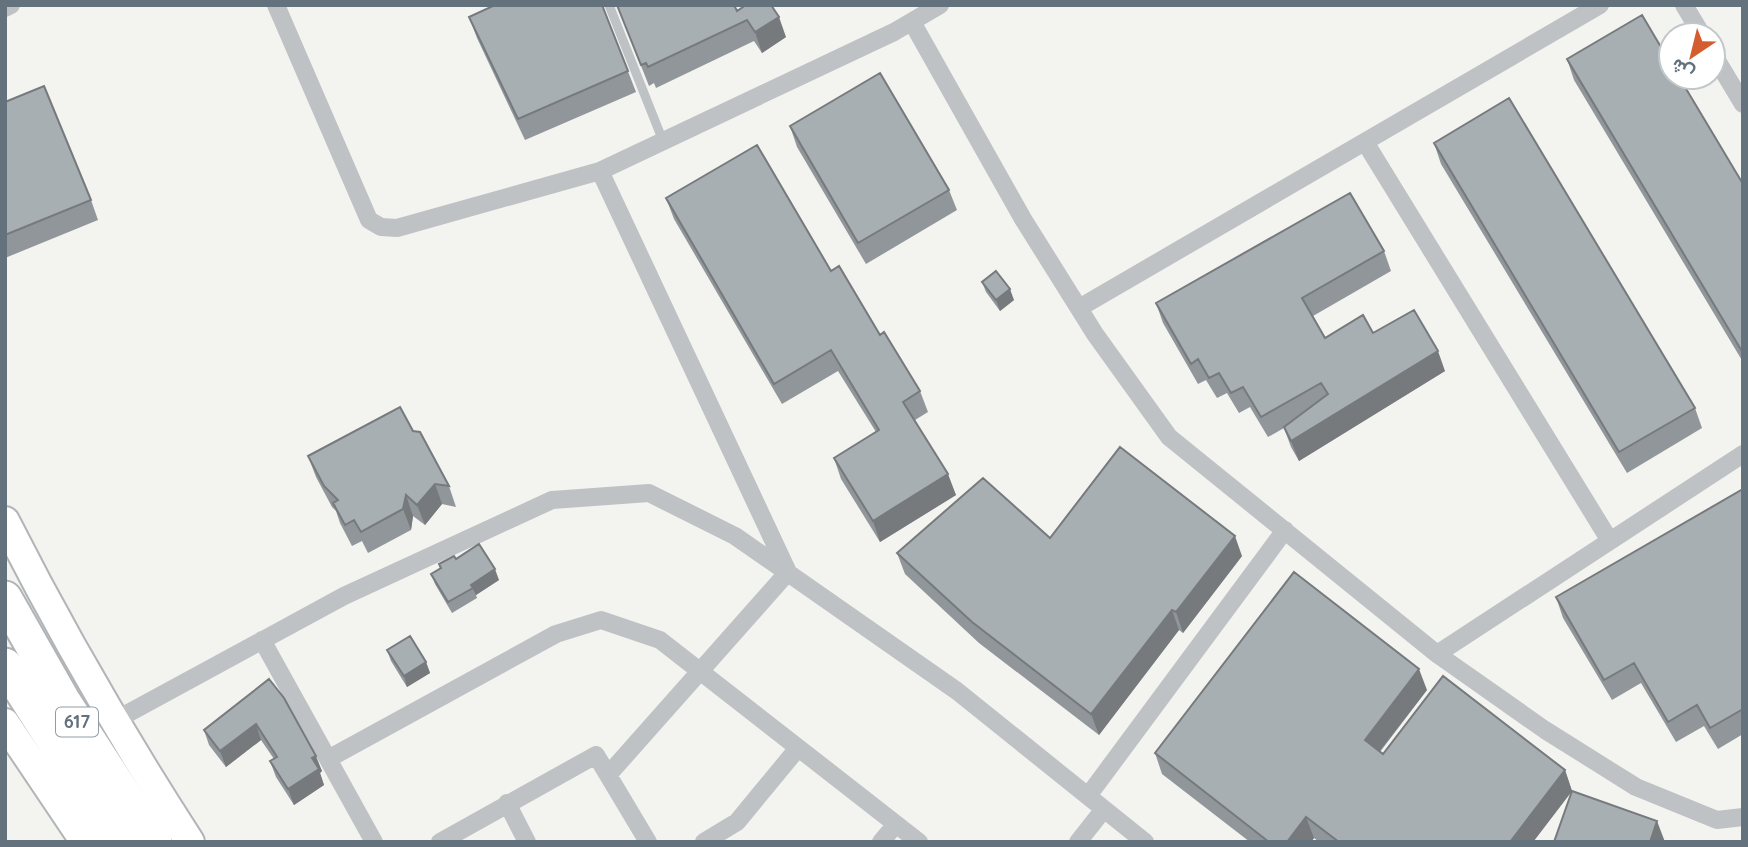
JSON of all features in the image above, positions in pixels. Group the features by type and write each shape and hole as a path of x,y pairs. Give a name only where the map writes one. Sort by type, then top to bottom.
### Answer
{"highway":[{"name":"617","path":"5,597 63,700 156,842"},
{"name":"617","path":"5,665 118,842"}],"main road":[{"path":"5,521 112,722 190,842"},
{"path":"5,723 85,842"}],"street":[{"path":"5,8 11,5"},
{"path":"276,5 369,220 381,227 397,228 600,171 912,22 940,5"},
{"path":"1079,308 1600,5"},
{"path":"1684,5 1694,21"},
{"path":"912,22 1023,219 1079,308 1169,437 1437,654 1545,730 1636,787 1717,820 1743,817"},
{"path":"1727,77 1743,104"},
{"path":"1365,142 1609,541"},
{"path":"600,171 788,572"},
{"path":"1437,654 1743,454"},
{"path":"112,722 344,596 552,500 649,493 736,536 788,572 957,691 1145,842"},
{"path":"1088,796 1285,530"},
{"path":"608,775 788,572"},
{"path":"328,759 556,635 601,620 660,640 919,842"},
{"path":"262,640 374,842"},
{"path":"704,842 737,822 798,747"},
{"path":"440,842 596,755 648,842"},
{"path":"507,803 527,842"},
{"path":"1078,842 1104,809"},
{"path":"881,842 896,824"}],"lane":[{"path":"608,5 663,141"}],"building":[{"path":"495,5 602,5 628,71 518,119 469,17"},
{"path":"617,5 734,5 737,11 746,5 771,5 779,17 755,32 747,20 648,67 646,63 641,65"},
{"path":"1642,15 1657,40 1657,91 1687,91 1743,184 1743,353 1567,59"},
{"path":"880,73 949,190 858,243 790,126"},
{"path":"44,86 91,200 5,235 5,102"},
{"path":"1509,98 1695,408 1619,452 1434,143"},
{"path":"757,145 831,271 839,266 880,335 884,332 920,391 903,402 948,474 873,521 834,458 879,430 831,350 774,384 666,198"},
{"path":"1350,193 1384,251 1302,298 1325,338 1363,315 1373,333 1414,310 1438,351 1291,441 1284,427 1328,394 1321,383 1261,417 1243,387 1231,393 1219,373 1209,378 1198,359 1191,364 1156,303"},
{"path":"996,271 1010,289 996,300 982,282"},
{"path":"400,407 413,431 420,432 449,486 435,484 417,505 406,495 403,509 361,532 354,520 345,525 333,503 338,500 324,486 308,456"},
{"path":"1120,447 1235,536 1176,612 1172,610 1091,714 972,622 897,553 983,478 1050,538"},
{"path":"1743,489 1743,709 1710,728 1697,705 1668,722 1634,663 1604,680 1556,597"},
{"path":"479,544 495,569 471,585 473,588 448,602 431,574 441,568 439,564 454,556 456,559"},
{"path":"1294,572 1419,669 1365,740 1383,754 1443,676 1565,770 1510,842 1339,842 1306,817 1287,842 1269,842 1155,753"},
{"path":"410,636 426,662 404,676 387,650"},
{"path":"269,679 284,698 316,756 312,758 319,769 288,789 270,761 277,757 256,724 220,751 204,730"},
{"path":"1572,791 1657,821 1650,842 1554,842"}]}
